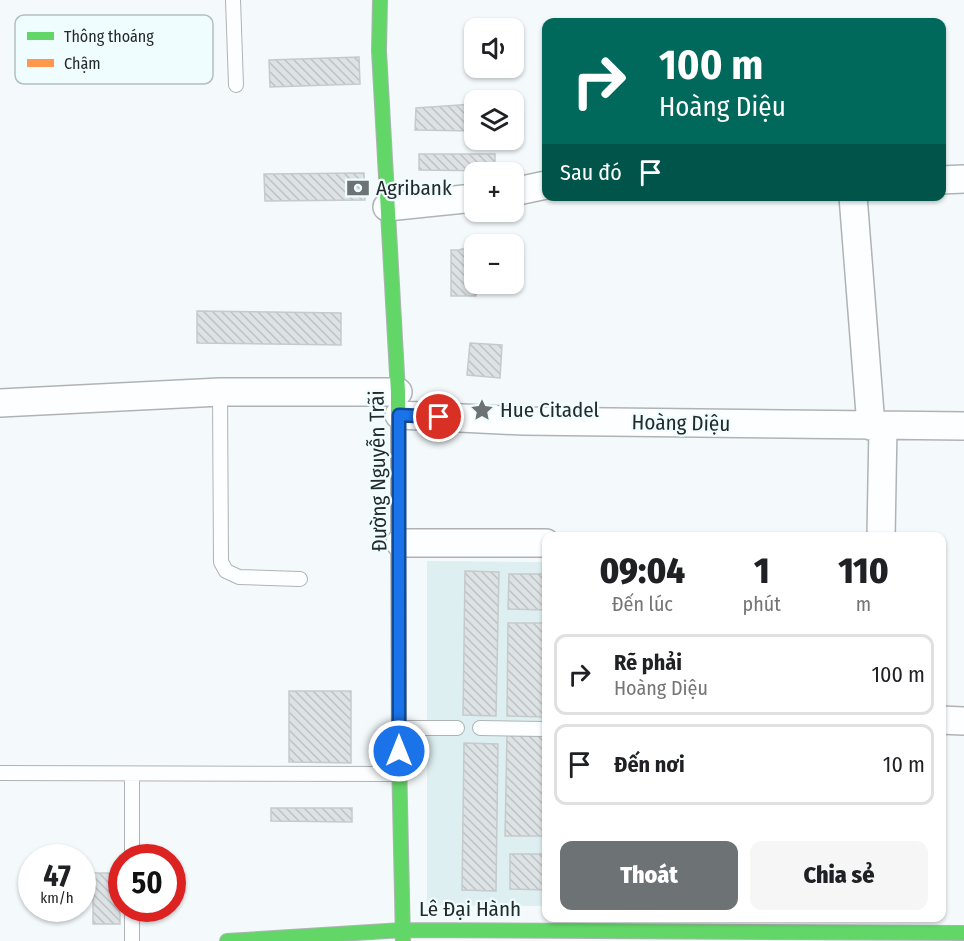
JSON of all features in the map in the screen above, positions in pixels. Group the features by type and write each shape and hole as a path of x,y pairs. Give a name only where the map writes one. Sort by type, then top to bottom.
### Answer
{"main road":[{"name":"Đường Nguyễn Trãi","path":"380,0 379,51 398,404 399,774 403,935"},
{"name":"Lê Đại Hành","path":"227,941 883,925 964,933"}],"street":[{"path":"946,180 964,179"},
{"path":"524,190 542,186"},
{"path":"387,207 464,199"},
{"path":"854,201 877,426 881,532"},
{"name":"Hoàng Diệu","path":"0,403 220,392 398,404 523,421 964,426"},
{"path":"400,543 542,543"},
{"path":"946,720 964,721"}],"lane":[{"path":"233,0 236,85"},
{"path":"220,392 221,562 226,571 239,577 300,579"},
{"path":"399,728 457,728"},
{"path":"480,728 542,729"},
{"path":"0,773 399,774"},
{"path":"132,774 132,844"},
{"path":"132,922 132,941"}],"shaded area":[{"path":"427,561 542,562 542,906 427,905"}],"building":[{"path":"359,57 360,84 270,87 269,60"},
{"path":"464,105 464,131 415,130 416,108"},
{"path":"419,154 495,154 495,162 464,162 464,171 419,170"},
{"path":"364,173 365,200 265,201 264,174"},
{"path":"464,249 464,294 476,294 476,296 451,296 451,250"},
{"path":"197,311 341,313 341,345 197,343"},
{"path":"470,343 502,345 500,378 467,375"},
{"path":"465,571 499,572 496,716 463,715"},
{"path":"509,574 542,574 542,610 508,609"},
{"path":"508,623 542,623 542,717 507,716"},
{"path":"289,691 351,691 351,763 289,762"},
{"path":"507,735 542,736 542,836 505,836"},
{"path":"464,743 498,744 496,891 462,890"},
{"path":"271,808 352,808 352,822 271,821"},
{"path":"510,854 542,854 542,890 510,889"},
{"path":"96,873 108,873 108,922 120,922 120,924 93,924 96,922"}],"traffic: fast":[{"path":"380,0 379,51 398,392 398,529"},
{"path":"399,757 403,941"},
{"path":"227,941 403,930 964,933"}],"traffic: slow":[{"path":"398,529 399,757"}],"place":[{"name":"Agribank","path":"358,188"},
{"name":"Hue Citadel","path":"482,410"}],"route":[{"path":"399,751 399,415 439,417"}]}
